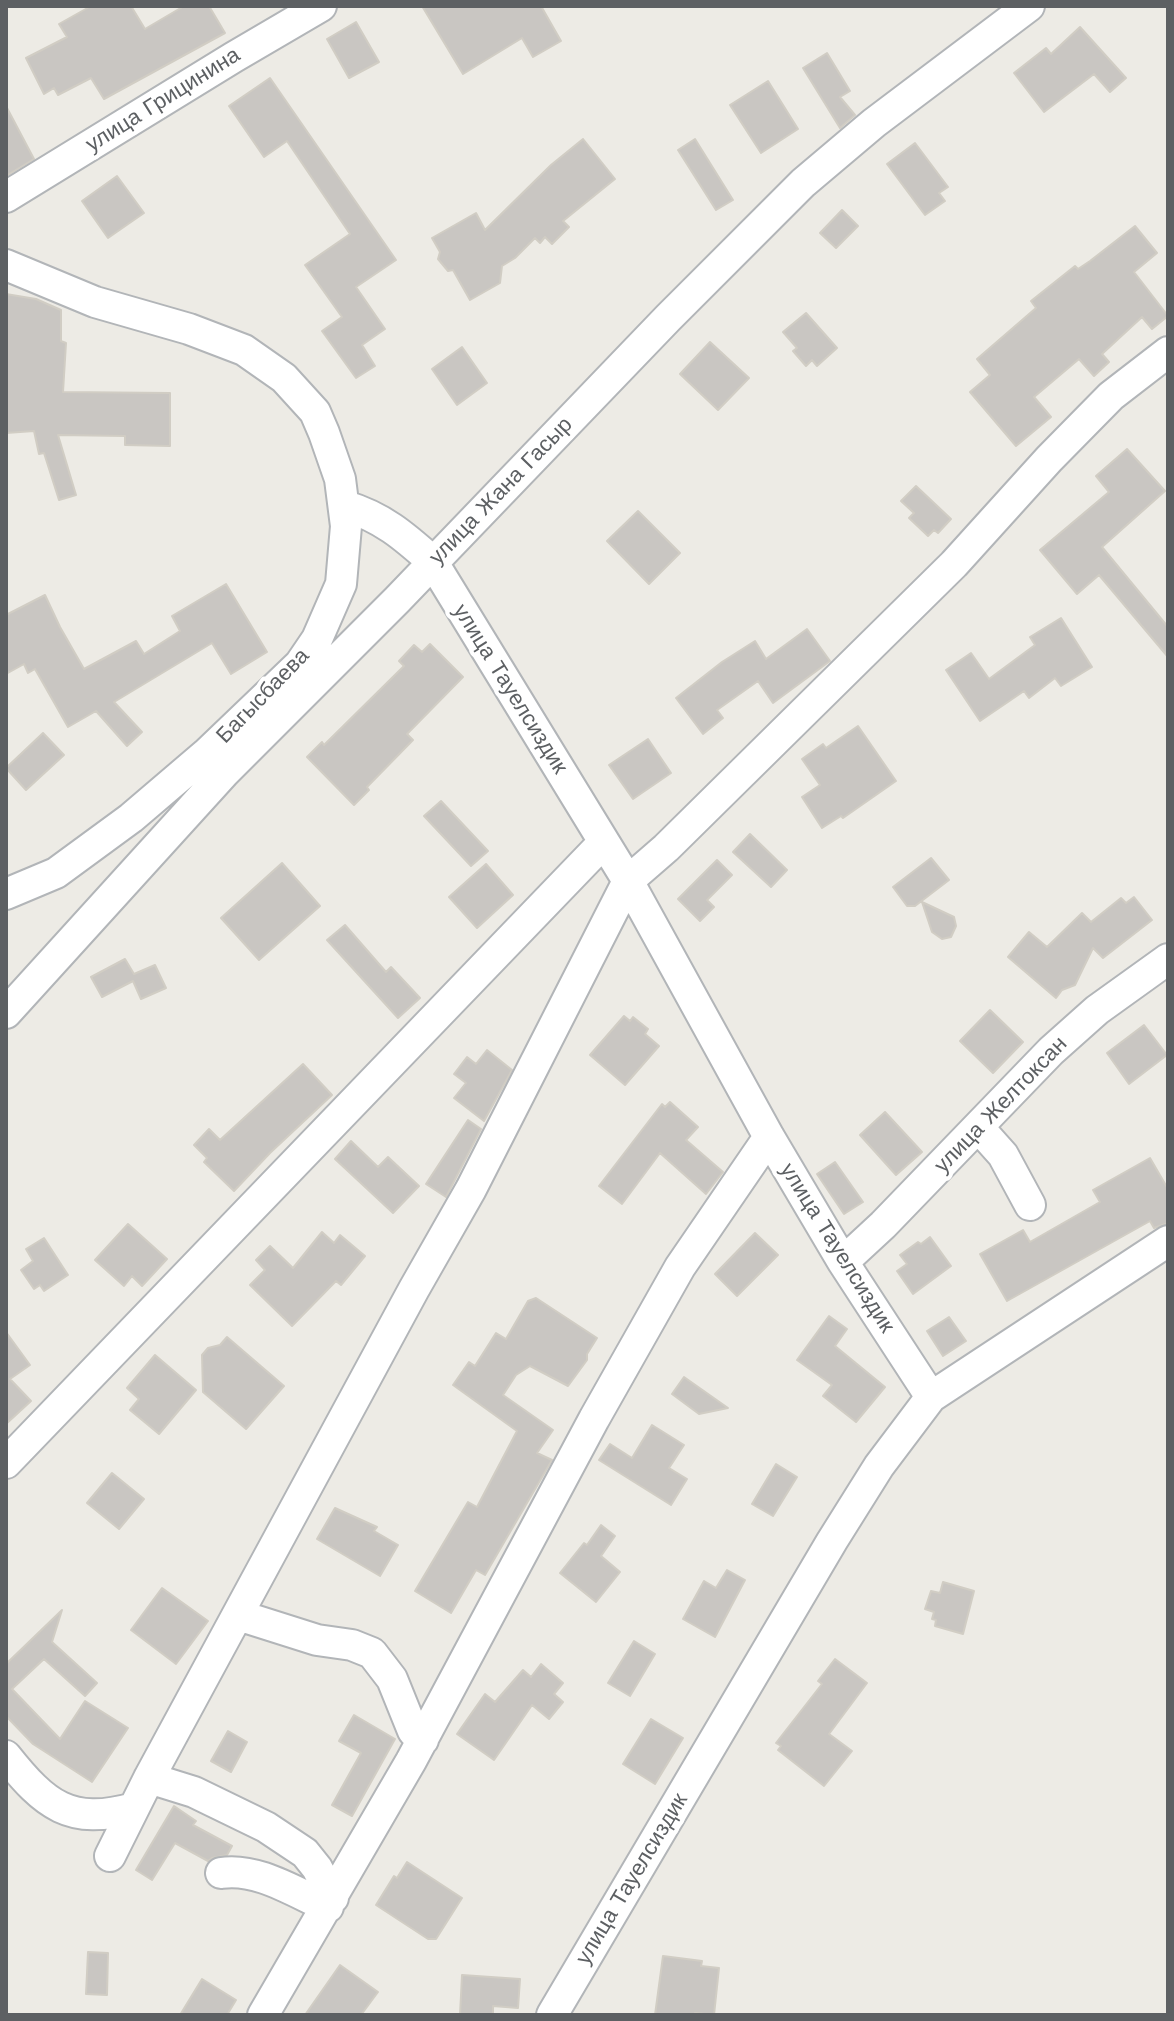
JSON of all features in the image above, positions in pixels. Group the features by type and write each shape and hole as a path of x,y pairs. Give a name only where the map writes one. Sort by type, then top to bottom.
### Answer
{"street":[{"name":"улица Грицинина","path":"6,197 321,6"},
{"name":"улица Жана Гасыр","path":"328,648 432,561 803,183 874,123 1029,6"},
{"name":"Багысбаева","path":"6,265 95,302 189,329 244,350 284,378 315,412 340,479 345,506 341,584 328,648 300,664 215,764 131,818 56,873 6,894"},
{"path":"110,1856 149,1778 471,1189 628,881 666,848 954,564 1111,396 1168,352"},
{"name":"улица Тауелсиздик","path":"345,506 371,514 409,540 432,561 628,881 769,1137 843,1262 931,1397 879,1466 832,1541 552,2015"},
{"path":"6,1013 105,902 215,764"},
{"path":"6,1463 604,842"},
{"path":"66,866 88,873 98,881 105,902"},
{"name":"улица Желтоксан","path":"843,1262 883,1225 1051,1051 1097,1010 1168,959"},
{"path":"978,1127 1003,1155 1030,1205"},
{"path":"263,2015 423,1740 594,1419 672,1281 769,1137"},
{"path":"931,1397 1168,1241"},
{"path":"238,1615 317,1640 352,1645 372,1653 392,1679 413,1731 423,1740"},
{"path":"6,1756 42,1796 62,1810 88,1815 114,1814 134,1808"},
{"path":"149,1778 194,1792 266,1827 305,1853 317,1868 330,1902"},
{"path":"221,1873 235,1871 260,1877 330,1902"}],"building":[{"path":"91,6 131,6 145,29 184,6 209,6 225,33 104,99 91,78 58,95 54,88 44,94 26,58 67,37 59,24"},
{"path":"422,6 541,6 561,41 533,57 522,38 463,74"},
{"path":"356,22 379,62 349,78 327,39"},
{"path":"1080,27 1126,78 1110,92 1094,74 1044,112 1014,73 1046,48 1051,54"},
{"path":"827,53 850,91 840,97 855,115 840,128 803,68"},
{"path":"270,78 396,260 356,287 385,329 362,345 375,366 356,378 322,331 342,317 305,265 350,234 287,141 264,157 229,106"},
{"path":"768,81 798,129 761,153 730,105"},
{"path":"6,106 34,159 6,176"},
{"path":"583,139 615,179 563,221 569,227 552,244 545,237 540,243 535,238 502,266 500,283 470,300 453,270 448,271 438,259 440,252 432,238 476,213 485,230 551,165"},
{"path":"695,139 733,200 716,210 678,150"},
{"path":"915,143 948,187 939,193 945,201 925,215 887,164"},
{"path":"117,176 144,213 108,238 82,201"},
{"path":"842,210 858,226 836,248 820,233"},
{"path":"1135,226 1157,253 1134,272 1168,316 1152,329 1142,317 1102,354 1109,362 1094,376 1079,359 1034,397 1051,417 1016,446 970,392 990,375 977,359 1036,308 1031,301 1075,266 1078,269 1090,261"},
{"path":"6,294 36,299 61,310 61,341 66,343 63,392 170,393 170,446 125,445 125,436 58,435 76,495 59,500 44,453 39,454 34,431 6,433"},
{"path":"806,313 837,348 817,366 812,360 806,366 793,351 797,348 783,332"},
{"path":"710,342 749,378 718,410 680,374"},
{"path":"462,347 487,383 457,405 432,369"},
{"path":"1127,449 1165,491 1102,547 1168,627 1168,657 1099,575 1077,594 1040,550 1109,492 1096,476"},
{"path":"916,486 951,519 938,533 934,530 928,536 909,518 914,513 901,501"},
{"path":"638,511 680,553 649,584 607,541"},
{"path":"226,584 267,652 231,674 212,643 114,702 142,732 127,746 96,711 68,727 35,669 28,673 24,664 6,674 6,615 45,595 84,669 136,641 144,654 180,631 172,616"},
{"path":"1061,618 1092,667 1061,686 1055,678 1029,698 1024,691 980,721 946,670 971,653 989,679 1035,645 1030,637"},
{"path":"807,629 830,661 773,703 758,681 717,710 723,718 703,734 676,698 755,641 766,659"},
{"path":"430,644 463,677 407,734 413,740 367,787 369,790 354,805 307,757 322,742 324,745 404,666 399,661 414,645 422,652"},
{"path":"858,726 896,781 843,818 841,816 822,828 802,797 820,785 802,759 823,744 826,748"},
{"path":"43,733 64,755 26,790 6,768"},
{"path":"648,739 671,773 633,799 609,765"},
{"path":"441,801 488,851 471,866 424,816"},
{"path":"750,834 787,870 771,887 733,852"},
{"path":"931,858 949,880 915,906 907,906 893,887"},
{"path":"717,860 732,875 707,900 714,907 700,921 678,899"},
{"path":"282,863 320,906 259,960 221,918"},
{"path":"486,864 513,895 477,928 449,897"},
{"path":"1134,897 1152,920 1103,958 1093,948 1075,985 1062,990 1056,998 1008,957 1029,932 1047,947 1082,913 1091,922 1121,898 1126,903"},
{"path":"922,902 954,917 956,926 951,937 942,939 932,932"},
{"path":"345,925 386,972 391,967 420,998 398,1018 327,940"},
{"path":"125,959 134,974 155,965 166,988 141,999 133,981 102,997 91,977"},
{"path":"990,1010 1023,1042 993,1073 960,1041"},
{"path":"624,1016 630,1021 633,1017 648,1029 645,1034 659,1046 625,1085 590,1055"},
{"path":"1144,1025 1167,1055 1129,1084 1107,1053"},
{"path":"487,1050 512,1070 484,1121 454,1098 466,1083 454,1074 467,1057 476,1064"},
{"path":"303,1064 332,1095 234,1191 204,1162 207,1158 194,1145 209,1129 220,1140"},
{"path":"670,1102 698,1127 686,1140 723,1172 706,1194 660,1153 622,1204 599,1186 662,1104 665,1107"},
{"path":"885,1112 922,1152 896,1175 860,1135"},
{"path":"468,1120 481,1129 446,1197 426,1184"},
{"path":"351,1141 378,1167 388,1157 419,1186 393,1213 335,1159"},
{"path":"1150,1158 1168,1189 1168,1223 1154,1228 1150,1221 1007,1301 980,1254 1023,1230 1030,1242 1100,1202 1093,1190"},
{"path":"835,1162 863,1202 844,1214 817,1174"},
{"path":"128,1224 167,1259 142,1286 132,1276 124,1286 95,1260"},
{"path":"322,1232 334,1243 340,1235 365,1256 341,1285 336,1281 292,1326 250,1285 265,1270 256,1260 270,1246 293,1268"},
{"path":"755,1233 778,1255 737,1296 715,1274"},
{"path":"930,1237 951,1266 913,1294 897,1271 907,1264 900,1255"},
{"path":"44,1238 68,1275 44,1291 40,1285 34,1289 21,1270 33,1261 26,1249"},
{"path":"536,1298 597,1338 587,1354 587,1360 568,1386 530,1366 516,1375 503,1395 553,1430 537,1453 552,1460 485,1575 476,1570 451,1613 415,1591 468,1502 477,1507 517,1431 453,1385 469,1362 475,1366 496,1333 506,1339 528,1301"},
{"path":"829,1316 847,1329 835,1346 885,1387 856,1422 823,1396 832,1385 797,1360"},
{"path":"949,1317 966,1341 943,1356 927,1331"},
{"path":"6,1332 30,1365 10,1379 31,1401 6,1424"},
{"path":"227,1337 284,1386 246,1429 203,1392 202,1355 208,1348 220,1345"},
{"path":"155,1355 196,1390 159,1434 130,1410 139,1399 127,1388"},
{"path":"684,1377 728,1408 699,1414 672,1394"},
{"path":"652,1425 684,1445 669,1468 687,1479 671,1505 599,1460 610,1444 632,1458"},
{"path":"776,1464 797,1477 773,1516 752,1504"},
{"path":"112,1473 144,1499 119,1529 87,1503"},
{"path":"335,1508 377,1527 374,1531 398,1545 380,1576 317,1539"},
{"path":"601,1525 615,1536 601,1556 620,1572 596,1602 560,1573"},
{"path":"727,1570 745,1580 715,1637 683,1619 704,1581 716,1588"},
{"path":"943,1582 974,1591 963,1634 935,1626 936,1620 932,1619 934,1612 925,1609 931,1591 940,1593"},
{"path":"162,1588 208,1621 176,1664 131,1630"},
{"path":"62,1610 52,1642 97,1683 85,1696 44,1659 12,1689 60,1739 85,1701 128,1728 92,1782 33,1744 6,1716 6,1664"},
{"path":"634,1641 655,1654 630,1696 608,1683"},
{"path":"835,1659 867,1683 829,1734 852,1751 824,1786 778,1750 781,1746 776,1743 822,1684 818,1681"},
{"path":"541,1664 563,1683 554,1694 563,1702 549,1719 532,1705 494,1760 457,1734 485,1694 495,1702 523,1670 531,1677"},
{"path":"354,1715 395,1739 352,1816 332,1805 361,1753 339,1741"},
{"path":"651,1719 683,1738 655,1784 623,1764"},
{"path":"228,1731 247,1742 231,1772 211,1761"},
{"path":"174,1806 196,1821 193,1825 232,1846 227,1855 208,1861 175,1843 152,1880 136,1870"},
{"path":"407,1862 462,1898 436,1939 428,1939 376,1905"},
{"path":"88,1952 108,1953 107,1995 86,1994"},
{"path":"663,1956 702,1961 701,1966 719,1968 714,2015 655,2015"},
{"path":"340,1965 378,1992 361,2015 305,2015"},
{"path":"462,1975 520,1979 518,2008 493,2006 493,2015 460,2015"},
{"path":"202,1979 236,2000 227,2015 180,2015"}]}
